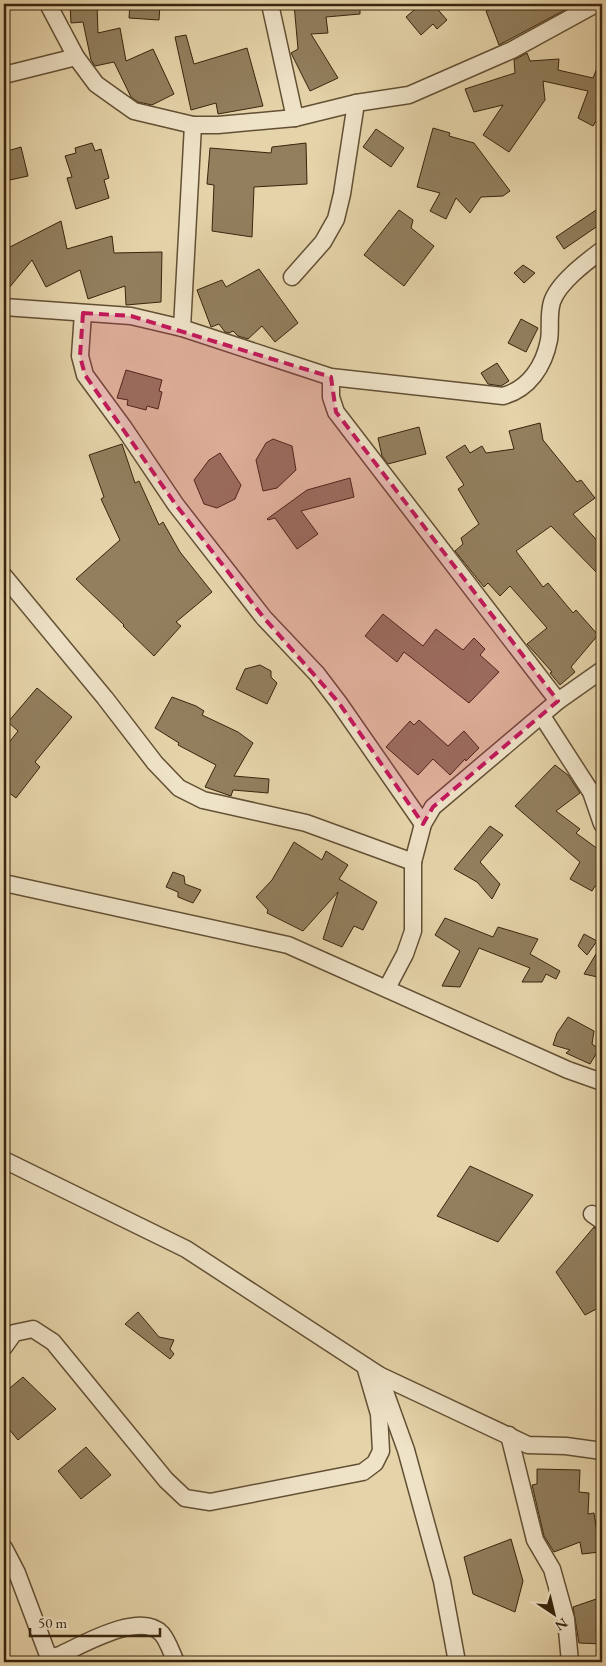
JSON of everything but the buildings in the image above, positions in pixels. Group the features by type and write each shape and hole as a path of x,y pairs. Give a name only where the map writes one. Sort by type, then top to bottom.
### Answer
{"street":[{"path":"48,4 76,57 96,84 134,111 193,125 218,125 295,118 356,103 409,95 512,50 596,4"},
{"path":"270,4 295,118"},
{"path":"4,75 76,57"},
{"path":"292,277 323,242 336,219 342,194 356,103"},
{"path":"182,328 193,125"},
{"path":"4,306 131,316 182,328 331,377 503,396 514,393 528,383 542,363 549,340 549,320 552,301 564,284 587,261 602,250"},
{"path":"83,313 80,356 85,376 124,428 176,505 264,618 317,674 339,703 423,824"},
{"path":"331,377 331,397 336,412 558,701"},
{"path":"4,576 105,698 155,763 179,788 203,800 306,823 413,862"},
{"path":"387,988 405,954 413,931 413,862 423,824 433,807 558,701 602,670"},
{"path":"542,716 591,792 602,824"},
{"path":"4,883 288,945 568,1070 602,1082"},
{"path":"4,1160 186,1249 379,1375 528,1445 566,1446 602,1450"},
{"path":"4,1347 9,1330 33,1328 53,1342 166,1480 185,1498 210,1502 363,1472 375,1463 381,1451 379,1414 364,1366"},
{"path":"379,1375 406,1450 442,1581 458,1662"},
{"path":"509,1435 535,1540 552,1570 566,1619 570,1662"},
{"path":"4,1548 17,1573 49,1658 119,1629 143,1624 162,1633 176,1662"}],"highlighted area":[{"path":"83,313 131,316 331,377 336,412 558,701 433,807 423,824 339,703 264,618 176,505 85,375 80,356"}]}
